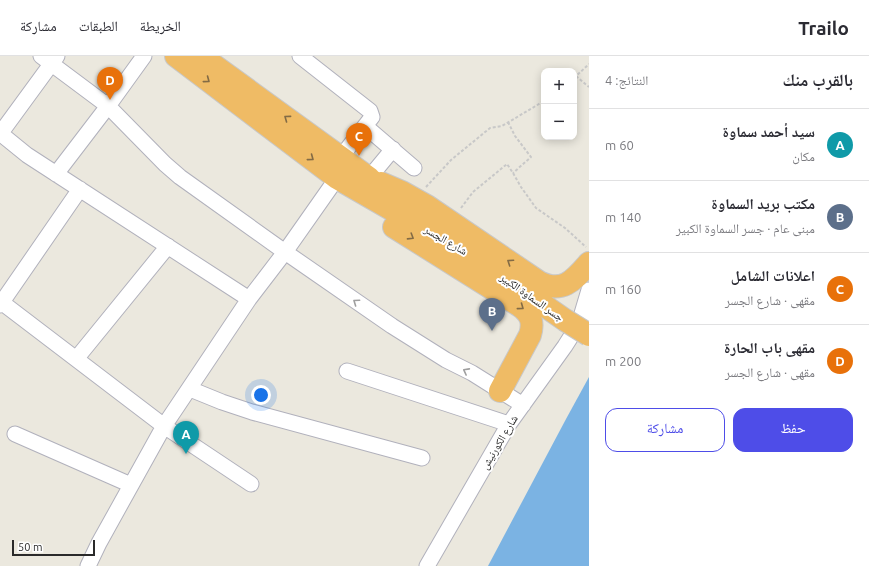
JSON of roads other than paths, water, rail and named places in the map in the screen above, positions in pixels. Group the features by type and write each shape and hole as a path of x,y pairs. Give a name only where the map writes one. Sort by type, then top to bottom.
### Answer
{"highway":[{"name":"شارع الجسر","path":"176,56 337,178 476,258"},
{"name":"شارع الجسر","path":"201,56 341,157 398,202 445,232 476,258"},
{"path":"337,178 374,214 520,306 529,315 532,322 530,335 500,391"},
{"path":"369,178 390,186 415,199 544,285 556,287 568,284 577,277 589,263"},
{"name":"جسر السماوة الكبير","path":"476,258 578,326"}],"street":[{"path":"56,174 144,56"},
{"path":"300,56 370,111 372,117 341,157"},
{"path":"249,299 27,155 0,134 50,59 108,106 165,164 175,172 285,252 392,326 446,360 472,373 523,405"},
{"path":"365,126 414,168"},
{"path":"369,178 393,149"},
{"path":"88,566 99,543 164,426 249,299 285,252 337,178"},
{"path":"80,189 1,303 164,426 251,484"},
{"path":"76,359 168,246"},
{"name":"شارع الكورنيش","path":"578,326 589,290"},
{"name":"شارع الكورنيش","path":"427,566 509,424 565,346 589,308"},
{"path":"347,371 509,424"},
{"path":"190,389 252,412 422,458"},
{"path":"16,434 131,485"}],"water":[{"path":"589,377 589,566 488,566 566,419"}],"place":[{"name":"مقهى باب الحارة","path":"110,100"},
{"name":"اعلانات الشامل","path":"359,156"},
{"name":"مكتب بريد السماوة","path":"492,331"},
{"name":"سيد أحمد سماوة","path":"186,454"}]}
